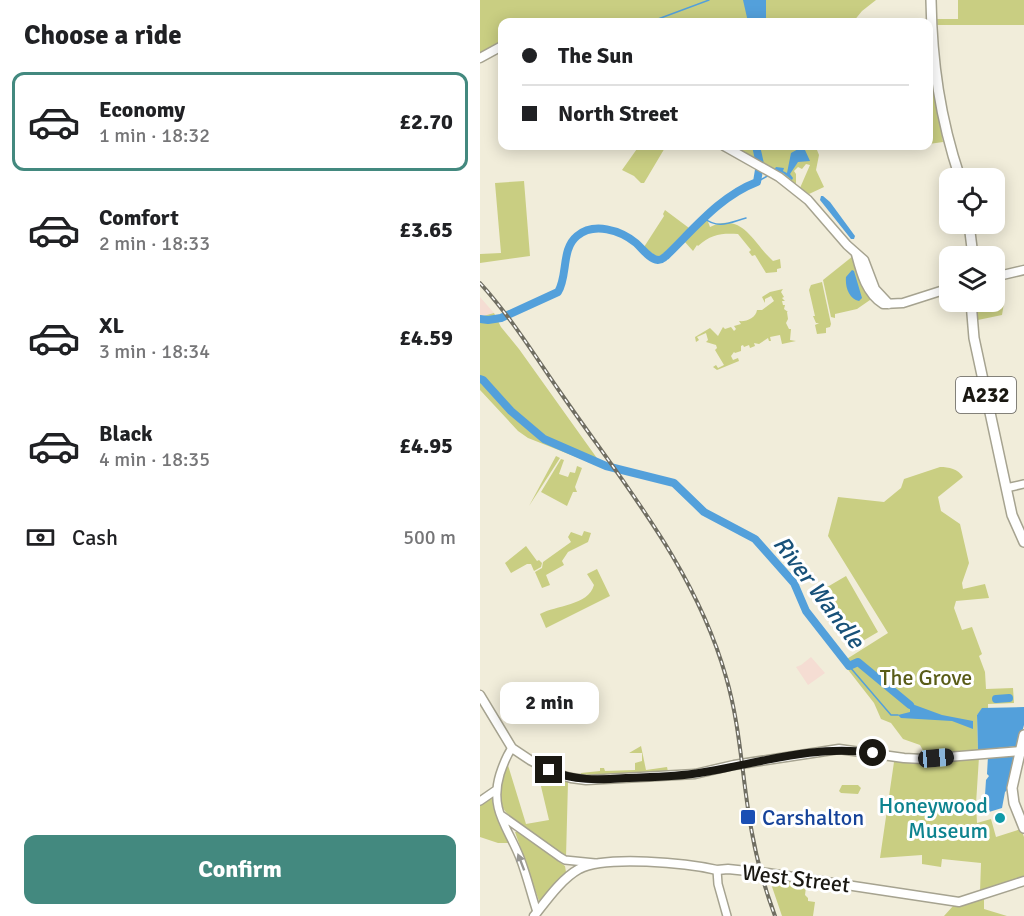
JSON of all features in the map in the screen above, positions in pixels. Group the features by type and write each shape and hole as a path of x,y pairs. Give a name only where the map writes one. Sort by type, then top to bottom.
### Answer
{"highway":[{"path":"930,0 931,18"},
{"path":"933,54 939,100 947,138 957,168"},
{"name":"A232","path":"972,312 974,338 1006,488 1013,518 1024,542"},
{"path":"1024,735 1012,788 1014,803 1024,828"}],"main road":[{"path":"480,58 498,48"},
{"path":"731,150 770,172 808,200 864,260 875,289 890,304"},
{"path":"856,254 867,287 876,300 883,304 903,303 939,292"},
{"path":"1005,274 1024,270"},
{"path":"480,695 512,748 554,772 570,778 586,780 695,774 734,765 839,749 923,759 1021,751"},
{"name":"West Street","path":"596,863 640,862 768,873 959,902 1024,881"},
{"path":"535,914 569,877 582,868 596,863"}],"street":[{"path":"1006,488 1024,484"},
{"path":"512,748 507,755 496,790 500,813 526,873 535,914"},
{"path":"480,801 496,790"},
{"name":"West Street","path":"500,813 519,830 565,860 596,863"},
{"path":"513,841 513,833 519,830"},
{"path":"565,860 569,877"},
{"path":"717,870 718,884 727,916"}],"shaded area":[{"path":"480,297 494,313 480,317"},
{"path":"811,657 825,673 808,685 796,667"}],"green space":[{"path":"480,0 876,0 856,18 498,18 498,44 480,53"},
{"path":"958,0 1024,0 1024,25 936,25 936,19 958,19"},
{"path":"933,85 943,142 933,143"},
{"path":"636,150 664,150 644,183 622,170"},
{"path":"739,150 817,150 819,155 816,170 824,187 809,194 800,188 810,165 806,164 802,169 798,167 794,171 796,184"},
{"path":"524,181 530,256 480,263 480,254 501,253 495,183"},
{"path":"665,210 689,228 662,255 657,257 644,247 664,216"},
{"path":"707,219 710,227 721,223 738,226 752,237 773,261 780,259 781,268 777,269 777,272 766,273 738,234 722,234 712,237 697,245 693,251 684,241"},
{"path":"853,256 870,300 857,309 835,314 835,318 831,317 823,280"},
{"path":"822,282 831,324 826,328 826,333 817,334 815,325 819,323 816,323 813,316 815,316 809,290 811,285"},
{"path":"783,289 781,292 784,297 782,298 785,301 782,301 785,305 784,309 788,312 786,323 791,329 790,340 796,341 782,344 780,335 770,337 771,341 768,338 759,344 754,343 755,346 750,348 749,345 744,347 743,345 741,351 734,352 731,356 733,360 738,358 739,361 717,370 713,367 716,365 718,368 724,365 715,350 716,345 706,342 708,340 706,333 697,337 699,340 696,342 695,337 710,328 718,336 723,327 725,329 731,327 734,331 736,329 734,326 741,324 739,321 750,319 757,310 762,310 774,301 771,296 765,299 765,303 762,297 770,292"},
{"path":"972,312 1002,312 1002,315 973,321"},
{"path":"494,313 501,327 604,468 528,438 518,431 480,390 480,317"},
{"path":"556,456 560,458 529,506"},
{"path":"561,459 564,460 559,474 568,477 570,472 575,473 577,466 582,468 575,487 577,492 573,492 567,506 541,492"},
{"name":"The Grove","path":"940,467 953,469 963,477 938,497 941,511 960,524 969,563 962,583 963,589 985,584 989,598 956,601 954,608 962,630 972,627 982,654 979,656 985,672 986,689 1013,688 1014,703 988,704 988,709 982,709 977,715 978,750 925,754 920,745 903,739 891,723 881,719 874,703 842,662 888,633 828,536 838,497 884,502 901,488 904,479"},
{"path":"584,531 591,533 588,542 568,552 562,561 564,565 546,575 550,585 542,588 535,572 542,568 543,562 571,542 568,537 571,532 582,536"},
{"path":"526,546 537,561 542,563 541,567 534,571 531,564 527,564 511,573 505,563"},
{"path":"597,569 610,596 546,628 540,614 585,597 594,585 587,574"},
{"path":"846,576 878,632 849,649 817,593"},
{"path":"641,746 646,770 667,767 669,776 581,778 581,773 600,771 600,768 604,768 605,771 635,770 635,763 642,761 642,753 629,753"},
{"path":"979,757 977,823 991,819 996,837 1021,829 1024,837 1024,877 980,892 981,863 942,859 941,867 922,864 922,855 880,858 894,762"},
{"path":"507,762 526,824 549,820 539,778 541,772 568,782 566,857 534,837 535,834 506,813 500,798 500,789"},
{"path":"842,785 858,785 861,788 858,794 841,793 839,791"},
{"path":"492,798 497,817 509,843 498,843 480,837 480,806"},
{"path":"515,832 519,832 565,866 566,872 539,901"},
{"path":"768,875 827,883 826,889 806,887 805,895 808,901 815,902 813,916 782,916"},
{"path":"984,897 984,909 1007,916 944,916 953,906"}],"water":[{"path":"743,0 766,0 766,18 747,18"},
{"path":"796,150 805,150 810,161 798,162 790,174 792,180 774,170 776,167 784,168 783,171 787,173 791,153"},
{"path":"821,196 830,202 855,236 854,239 851,239 820,200"},
{"path":"852,270 862,298 859,301 850,295 846,285 846,277"},
{"path":"912,704 942,715 973,721 973,729 952,721 901,718 898,715 910,712"},
{"path":"1024,707 1024,725 1018,746 978,750 977,715 982,708"},
{"path":"1015,755 1011,786 1005,792 1002,808 989,812 984,810 986,780 989,776 987,774 988,756"}],"waterway":[{"path":"661,18 709,0"},
{"name":"River Wandle","path":"480,319 501,318 558,292 572,241 591,229 615,231 630,238 652,258 662,259 719,204 757,182 760,164 757,150"},
{"path":"757,182 769,175"},
{"path":"704,218 714,224 730,223 746,218"},
{"name":"River Wandle","path":"480,379 511,411 544,439 606,466 674,483 704,512 755,539 794,583 806,611 849,666 858,662 910,705"},
{"path":"849,666 891,715 898,715"},
{"path":"996,699 1009,698"}],"railway":[{"path":"480,283 511,322 631,492 676,562 696,599 712,637 731,696 754,843 775,916"}],"place":[{"name":"Carshalton","path":"748,817"},
{"name":"Honeywood Museum","path":"1000,818"}],"route":[{"path":"549,770 566,777 586,780 649,777 701,773 815,751 850,749 873,753"}]}
